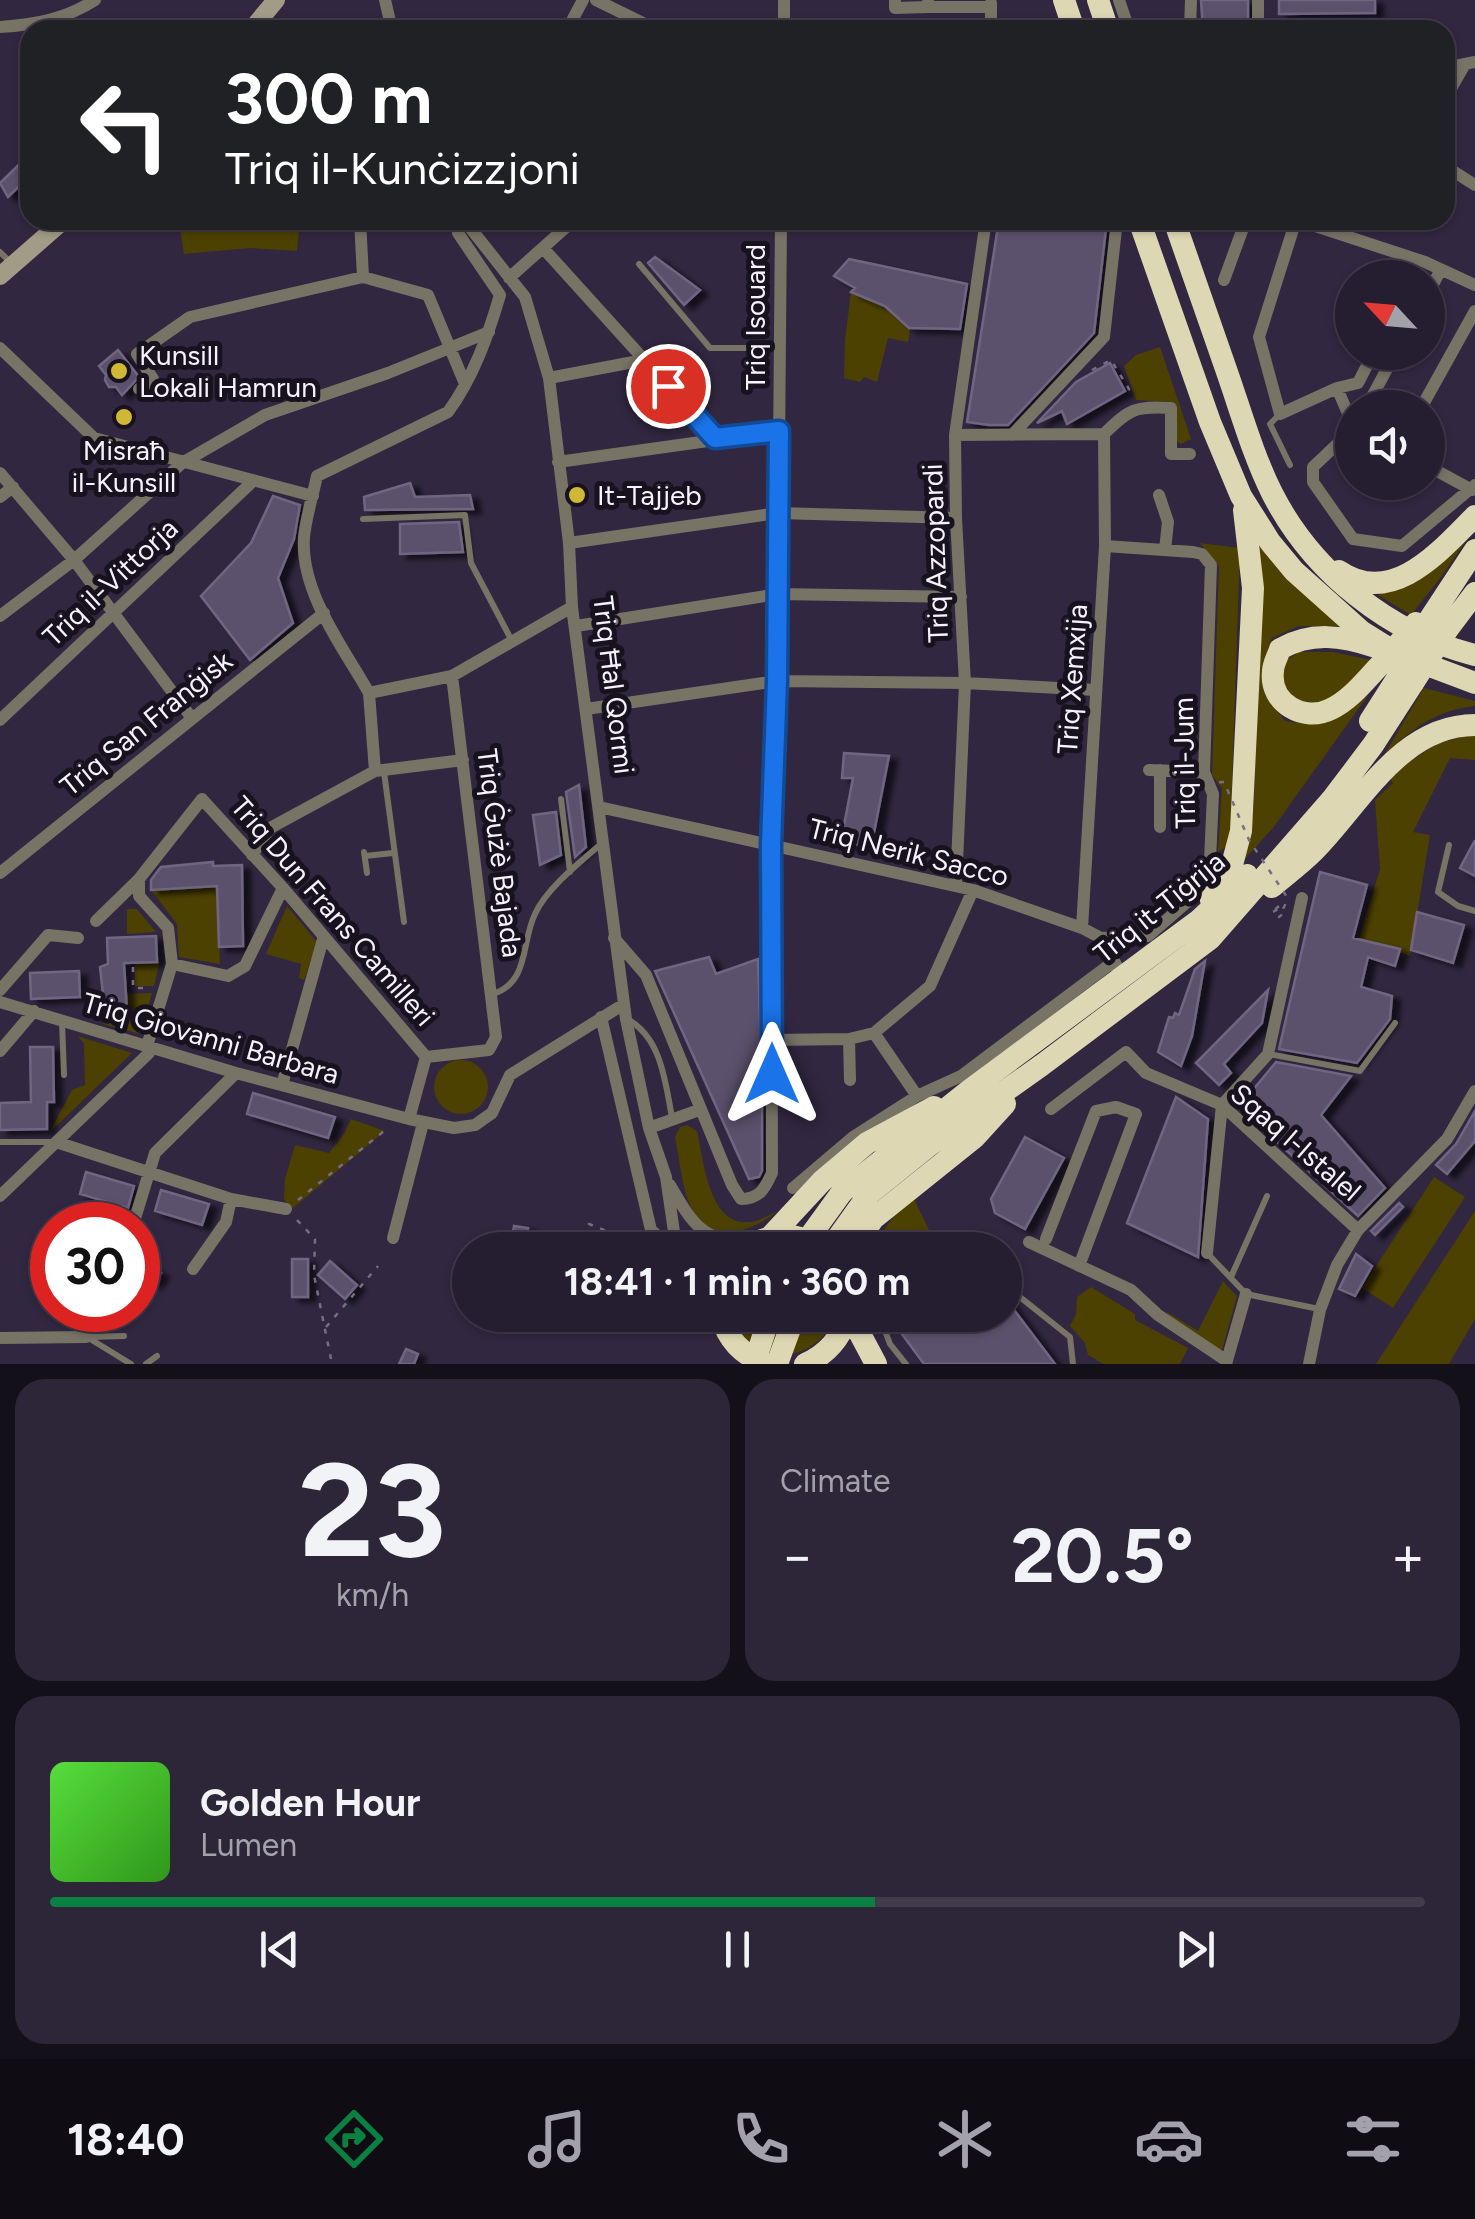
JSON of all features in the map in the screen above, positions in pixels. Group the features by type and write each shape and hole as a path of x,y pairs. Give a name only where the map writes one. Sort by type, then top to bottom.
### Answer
{"highway":[{"path":"1143,230 1210,422 1241,496 1249,529 1252,588 1241,831 1233,861 1204,929"},
{"path":"1178,230 1273,494 1308,548 1360,599 1394,623 1436,630 1475,654"},
{"path":"1241,496 1294,571 1398,668"},
{"path":"1308,548 1352,580 1392,583 1429,562 1475,516"},
{"name":"Triq it-Tiġrija","path":"842,1232 870,1194 931,1144 1042,1066 1204,929 1333,798 1373,746 1398,668 1436,630 1475,550"},
{"path":"1475,593 1398,668 1330,710 1301,714 1288,707 1277,694 1272,673 1280,649 1300,638 1333,636 1398,668 1475,683"},
{"path":"1204,929 1312,854 1408,748 1435,734 1475,725"},
{"name":"Triq it-Tiġrija","path":"813,1232 842,1192 1118,969 1204,929"},
{"path":"864,1232 873,1218 974,1138 1042,1066"},
{"path":"768,1232 866,1143 967,1092"},
{"path":"723,1332 726,1364"},
{"path":"728,1332 736,1346 765,1364"},
{"path":"754,1364 764,1332"},
{"path":"777,1364 788,1332"},
{"path":"804,1364 835,1358 842,1332"},
{"path":"858,1332 876,1364"}],"main road":[{"path":"259,20 276,0"},
{"path":"4,264 50,230"}],"street":[{"path":"47,20 78,11 94,0"},
{"path":"596,0 637,20"},
{"path":"896,0 895,8 991,4"},
{"path":"1455,85 1470,63"},
{"path":"361,230 363,277"},
{"name":"Triq Ħal Qormi","path":"458,230 500,296 489,332"},
{"name":"Triq Ħal Qormi","path":"468,230 524,297 549,378 569,543 572,606 625,1012 649,1128 666,1177 690,1221 704,1232"},
{"path":"509,278 563,230"},
{"name":"Triq Isouard","path":"614,938 646,975 732,1185 741,1198 751,1198 763,1191 772,1172 771,844 777,681 781,230"},
{"name":"Triq Azzopardi","path":"956,885 965,683 956,518 956,435 985,230"},
{"path":"1012,435 1104,337 1116,230"},
{"path":"1224,280 1242,230"},
{"path":"1294,230 1259,338 1280,414 1337,388 1358,383 1365,370"},
{"path":"1327,230 1418,260"},
{"path":"544,248 715,438"},
{"path":"1445,273 1475,285"},
{"path":"139,388 153,379 138,354 190,317 363,277 428,295 465,384"},
{"path":"1432,390 1475,311"},
{"path":"0,616 74,560 182,463 265,415 388,373 489,332"},
{"path":"379,770 368,693 308,576 304,538 317,476 448,412 489,332"},
{"path":"0,348 94,438 313,496"},
{"path":"549,378 644,360"},
{"path":"956,435 1104,434 1125,412 1142,406 1171,408 1170,454 1190,454"},
{"path":"558,462 779,431"},
{"name":"Triq Xemxija","path":"1082,928 1105,546 1104,434"},
{"path":"1335,445 1314,467 1313,482 1353,539 1402,546 1474,488 1445,474"},
{"path":"0,473 74,560 191,717"},
{"name":"Triq il-Vittorja","path":"0,720 254,481"},
{"path":"0,496 13,488"},
{"path":"1158,495 1168,522 1165,550"},
{"path":"569,543 778,513 956,518"},
{"name":"Triq il-Jum","path":"1100,938 1148,936 1209,884 1213,794 1205,777 1211,565 1193,549 1105,546"},
{"path":"576,626 778,594 961,597"},
{"path":"368,693 452,676 572,606"},
{"name":"Triq San Franġisk","path":"0,874 324,613"},
{"name":"Triq Ġużè Bajada","path":"426,1057 489,1050 496,1037 452,676"},
{"path":"586,708 777,681 965,683 1096,690"},
{"path":"252,855 270,828 379,770 462,760"},
{"path":"1160,827 1155,770 1205,777"},
{"name":"Triq Dun Frans Camilleri","path":"139,879 202,798 426,1057"},
{"name":"Triq Nerik Sacco","path":"599,807 956,885 1082,928 1100,938"},
{"path":"96,921 139,879"},
{"path":"0,1196 150,1053 147,1046 172,964 168,928 139,896 139,879"},
{"path":"172,964 228,976 245,966 283,888"},
{"path":"772,1040 849,1040 874,1033 930,986 972,890"},
{"path":"1207,1253 1222,1104 1268,1054 1302,898"},
{"path":"0,990 48,935 78,938"},
{"path":"793,1188 853,1138 917,1096 960,1076 1118,969 1100,938"},
{"path":"282,1085 324,939"},
{"name":"Triq Giovanni Barbara","path":"0,1002 236,1074 454,1128 476,1125 492,1113 510,1074 601,1016"},
{"path":"0,1051 34,1010"},
{"path":"625,1012 601,1016 655,1232"},
{"path":"874,1033 917,1096"},
{"path":"849,1040 850,1080"},
{"name":"Sqaq l-Istalel","path":"1051,1110 1126,1052 1146,1073 1222,1104 1358,1230"},
{"path":"393,1238 411,1120 426,1057"},
{"path":"139,1202 155,1152 236,1074"},
{"path":"1310,1364 1320,1310 1337,1265 1358,1230 1447,1140 1475,1091"},
{"path":"1046,1239 1096,1112 1116,1107 1136,1114 1080,1266"},
{"path":"649,1128 700,1110"},
{"path":"56,1142 231,1199 286,1209"},
{"name":"Triq Ħal Qormi","path":"666,1177 674,1232"},
{"path":"193,1269 226,1222 231,1199"},
{"path":"1029,1242 1131,1290 1158,1315 1227,1363 1246,1294"},
{"path":"0,1338 86,1337"}],"lane":[{"path":"640,264 710,348 780,348"},
{"path":"1280,414 1270,424 1290,465"},
{"path":"364,519 465,515 471,563 512,641"},
{"path":"379,770 404,922"},
{"path":"561,800 570,872"},
{"path":"493,994 507,989 520,971 535,913 570,872 602,844"},
{"path":"1450,845 1438,892 1458,906 1475,911"},
{"path":"367,873 365,854 392,853"},
{"path":"625,1012 642,1028 661,1062 672,1118"},
{"path":"62,1021 64,1075"},
{"path":"1268,1054 1360,1072 1394,1023"},
{"path":"0,1142 56,1142"},
{"path":"1230,1278 1267,1196"},
{"path":"1207,1253 1246,1294 1320,1310"},
{"path":"1022,1299 1070,1337 1073,1364"},
{"path":"885,1332 906,1364"},
{"path":"86,1337 124,1336"},
{"path":"86,1337 131,1364"},
{"path":"146,1364 156,1356"}],"path":[{"path":"1084,374 1111,360 1129,389 1125,412"},
{"path":"1205,777 1224,782 1249,840 1287,897 1271,913 1286,905 1279,917 1302,898"},
{"path":"134,968 133,988 164,988"},
{"path":"332,1364 314,1275 315,1240 286,1209 411,1120"},
{"path":"586,1232 588,1224 608,1232"},
{"path":"325,1328 378,1266"}],"shaded area":[{"path":"180,230 299,230 297,251 250,248 184,254"},
{"path":"851,292 885,306 910,329 908,342 888,338 877,382 864,377 860,382 844,378"},
{"path":"1160,347 1191,439 1181,444 1175,440 1177,415 1173,402 1136,400 1124,366 1136,355"},
{"path":"1475,528 1411,615 1378,595 1428,569"},
{"path":"1259,539 1340,626 1299,626 1272,638 1264,672 1267,691 1277,711 1285,721 1311,723 1339,714 1369,694 1273,828 1244,860 1254,806"},
{"path":"1200,543 1240,548 1230,844 1218,852 1222,788 1212,775 1219,566"},
{"path":"1299,652 1333,652 1371,660 1331,698 1300,707 1277,681 1285,661"},
{"path":"1424,688 1475,701 1475,706 1425,722 1384,755"},
{"path":"1475,733 1475,760 1450,758 1413,832 1430,835 1410,956 1359,939 1380,869 1375,800 1393,783 1389,775 1437,744"},
{"path":"217,886 220,964 179,957 177,924 151,890"},
{"path":"287,906 317,942 304,980 299,978 301,964 266,954"},
{"path":"127,909 137,909 156,932 127,934"},
{"path":"160,961 154,986 135,986 135,963"},
{"path":"152,993 140,1034 103,1024 105,1013 125,994"},
{"path":"77,1036 132,1053 49,1133 72,1090 85,1085 84,1043"},
{"path":"461,1060 480,1068 488,1087 480,1106 461,1114 442,1106 434,1087 442,1068"},
{"path":"351,1119 385,1131 293,1208 284,1200 285,1179 295,1145 329,1153"},
{"path":"687,1125 697,1131 706,1176 719,1206 728,1216 740,1222 756,1221 777,1212 754,1226 731,1232 709,1227 699,1219 685,1191 675,1137 680,1127"},
{"path":"1434,1177 1465,1197 1393,1308 1362,1288"},
{"path":"913,1197 930,1232 882,1232"},
{"path":"1475,1211 1475,1319 1449,1364 1376,1364"},
{"path":"1223,1281 1237,1296 1222,1350 1168,1318 1167,1312 1198,1331"},
{"path":"1091,1287 1135,1314 1135,1320 1188,1348 1180,1364 1103,1364 1088,1355 1085,1343 1070,1326 1076,1314 1077,1297"},
{"path":"740,1332 826,1332 802,1351 777,1355 752,1348"}],"building":[{"path":"1201,0 1248,0 1248,20 1202,20"},
{"path":"1279,0 1375,0 1375,13 1279,14"},
{"path":"20,164 20,186 8,197 0,183"},
{"path":"997,230 1106,230 1094,333 1008,425 967,422"},
{"path":"655,257 700,290 684,305 648,263"},
{"path":"849,259 967,284 960,329 909,328 885,306 851,292 855,288 834,276"},
{"name":"Kunsill Lokali Hamrun","path":"118,350 139,377 122,395 116,387 109,387 99,366"},
{"path":"1110,363 1125,391 1067,424 1062,411 1037,423 1076,382"},
{"path":"410,483 415,497 470,495 473,509 365,510 364,497"},
{"path":"273,496 300,505 294,539 278,578 293,623 250,660 201,596 251,543"},
{"path":"459,522 463,552 400,554 400,524"},
{"path":"844,753 889,756 871,848 841,841 853,778 842,778"},
{"path":"579,785 586,847 575,857 566,792"},
{"path":"556,812 561,855 540,865 533,815"},
{"path":"1475,840 1475,876 1460,868"},
{"path":"213,862 213,866 242,865 243,946 219,947 217,886 151,890 151,880 161,867"},
{"path":"1320,872 1367,885 1353,938 1400,949 1395,966 1368,957 1361,987 1392,996 1390,1019 1357,1063 1279,1049"},
{"path":"1417,912 1464,925 1453,963 1411,950"},
{"path":"156,936 157,962 124,963 127,1012 105,1013 100,967 108,964 107,938"},
{"path":"709,957 716,974 758,959 762,1081 759,1177 749,1179 655,971"},
{"path":"1205,961 1192,1036 1181,1066 1158,1052 1169,1017 1179,1015 1195,969"},
{"path":"79,971 80,997 31,999 30,973"},
{"path":"1268,990 1262,1023 1224,1064 1231,1073 1219,1085 1196,1063"},
{"path":"30,1047 53,1047 54,1102 47,1102 47,1129 0,1130 0,1103 31,1102"},
{"path":"1276,1062 1351,1076 1321,1115 1385,1188 1358,1216 1239,1107"},
{"path":"253,1093 335,1117 328,1138 247,1114"},
{"path":"1176,1097 1208,1119 1198,1257 1127,1223"},
{"path":"1475,1111 1475,1141 1447,1174 1436,1165 1456,1144"},
{"path":"1025,1137 1064,1158 1025,1229 995,1213 991,1199"},
{"path":"86,1172 134,1186 130,1202 107,1202 80,1194"},
{"path":"161,1190 209,1204 202,1225 160,1212"},
{"path":"1399,1203 1403,1207 1375,1235 1371,1231"},
{"path":"514,1226 528,1228 528,1232 513,1232"},
{"path":"1356,1254 1372,1266 1355,1296 1339,1289"},
{"path":"292,1259 308,1259 308,1297 292,1297"},
{"path":"330,1261 357,1285 345,1299 318,1275"},
{"path":"1022,1320 1055,1364 924,1364 900,1332 1022,1332"},
{"path":"406,1349 418,1354 414,1364 399,1364"}],"place":[{"name":"Kunsill Lokali Hamrun","path":"119,371"},
{"name":"Misraħ il-Kunsill","path":"124,417"},
{"name":"It-Tajjeb","path":"577,495"}],"route":[{"path":"668,386 715,438 779,431 771,844 772,1074"}]}
